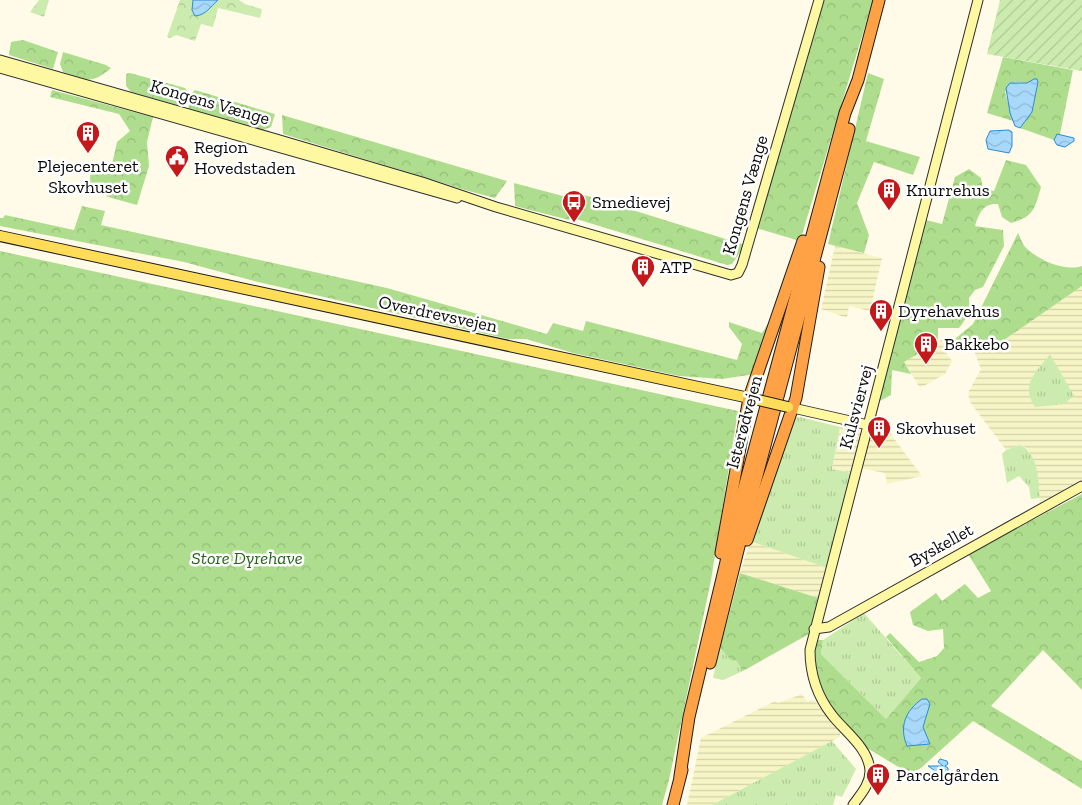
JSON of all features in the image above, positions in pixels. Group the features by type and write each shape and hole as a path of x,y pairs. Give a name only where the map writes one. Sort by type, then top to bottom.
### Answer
{"highway":[{"name":"Isterødvejen","path":"680,776 689,717 716,602 827,195 852,117 858,80 879,0"},
{"name":"Isterødvejen","path":"673,805 690,744 827,195"},
{"path":"716,602 716,580 752,398 803,243 827,195"},
{"path":"732,574 741,559 791,407 829,223 827,195"}],"main road":[{"name":"Overdrevsvejen","path":"0,236 791,407"}],"street":[{"name":"Kongens Vænge","path":"0,68 370,175 496,207 731,275 738,273 819,0"},
{"name":"Kulsviervej","path":"853,805 868,781 869,763 858,744 832,715 816,689 810,662 814,628 978,0"},
{"name":"Kongens Vænge","path":"0,60 422,182 496,207"},
{"name":"Overdrevsvejen","path":"791,407 868,424"},
{"name":"Byskellet","path":"814,628 829,627 1082,486"}],"shaded area":[{"path":"835,246 882,258 870,311 849,306 847,318 821,309"},
{"path":"1082,286 1082,481 1040,504 1036,468 1028,449 1020,445 1006,450 970,402 968,393 981,369 974,351 988,351"},
{"path":"945,338 948,343 945,351 952,361 945,374 920,388 904,362"},
{"path":"875,413 922,476 887,484 885,473 859,468"},
{"path":"840,427 858,430 861,436 852,473 832,469"},
{"path":"750,541 827,568 818,598 740,573"},
{"path":"802,694 807,702 813,699 840,731 840,737 712,805 687,805 701,738 775,701 778,703"}],"green space":[{"path":"39,0 49,0 44,17 30,12"},
{"path":"180,0 239,0 245,4 262,9 260,18 218,8 213,27 201,24 195,41 176,35 170,38 167,37"},
{"path":"822,0 873,0 800,241 756,228"},
{"path":"1000,0 1082,0 1082,71 987,54"},
{"path":"23,40 58,52 53,69 9,55 11,42"},
{"path":"63,52 111,68 93,79 83,79 63,72 60,64"},
{"path":"1003,57 1073,70 1060,134 1054,140 1020,128 1032,112 1038,82 1034,79 1027,83 1015,82 1005,92 1013,121 987,113"},
{"path":"130,73 185,88 188,92 183,107 131,92 126,86 126,74"},
{"path":"868,73 884,79 866,141 920,157 913,175 874,162 857,203 869,235 864,253 828,244"},
{"path":"52,90 153,117 147,142 149,166 137,205 108,197 89,184 91,172 110,174 117,142 130,131 119,114 50,97"},
{"path":"195,90 275,114 271,127 259,131 188,109 192,93"},
{"path":"282,115 507,181 495,198 465,190 283,134"},
{"path":"1006,160 1026,165 1041,187 1035,206 1025,218 1011,223 1002,217 998,204 989,205 982,210 975,226 1003,230 1004,246 983,287 975,290 969,298 968,314 959,328 938,328 938,342 904,362 911,374 892,370 891,395 878,402 926,220 942,224 955,177 969,169 981,178 983,189 994,191"},
{"path":"514,183 574,199 569,220 515,206"},
{"path":"581,194 745,245 732,264 727,265 573,218"},
{"path":"82,206 105,211 101,225 387,288 547,334 553,323 583,331 586,321 737,360 742,344 729,327 729,322 762,333 770,320 755,374 722,379 679,376 573,353 526,339 508,339 258,282 184,262 0,226 0,218 3,218 5,215 74,230"},
{"path":"1018,233 1025,247 1044,260 1060,266 1082,266 1082,286 988,351 967,349 955,339 973,324"},
{"name":"Store Dyrehave","path":"0,251 738,411 711,580 669,780 662,805 0,805"},
{"path":"1050,354 1074,396 1064,404 1035,407 1029,392 1029,385 1035,373"},
{"path":"800,417 840,427 832,469 852,473 827,568 750,541 794,418"},
{"path":"1020,445 1026,449 1034,461 1038,476 1040,498 1031,499 1029,487 1019,476 1007,483 1002,454 1006,450"},
{"path":"1082,494 1082,690 1043,650 991,706 1082,761 1082,789 973,721 921,768 910,774 867,748 833,711 822,692 814,654 818,640 823,640 821,654 886,719 921,678 886,637 890,633 919,662 937,656 944,648 943,629 928,631 913,625 910,612 936,593 942,601 965,584 978,598 991,591 968,554"},
{"path":"740,573 818,598 809,634 743,671 736,660 732,661 720,648"},
{"path":"864,613 921,678 886,719 821,654 823,640"},
{"path":"720,648 732,661 736,659 743,671 723,680 713,678"},
{"path":"832,741 856,769 842,797 836,795 833,805 712,805"}],"water":[{"path":"193,0 218,0 205,12 195,16 192,10"},
{"path":"1037,79 1038,82 1032,112 1020,128 1015,126 1010,113 1006,88 1010,83 1027,83"},
{"path":"1009,130 1012,132 1012,146 1009,153 988,149 986,140 990,131"},
{"path":"1057,134 1074,138 1074,141 1065,147 1057,145 1054,140"},
{"path":"922,699 927,699 930,704 923,727 930,744 907,746 904,732 905,720 911,709"},
{"path":"940,759 947,761 948,764 945,766 948,768 948,777 943,776 928,766 943,766 938,762"}],"place":[{"name":"Plejecenteret Skovhuset","path":"88,154"},
{"name":"Region Hovedstaden","path":"177,178"},
{"name":"Knurrehus","path":"889,211"},
{"name":"Smedievej","path":"574,223"},
{"name":"ATP","path":"643,288"},
{"name":"Dyrehavehus","path":"881,332"},
{"name":"Bakkebo","path":"926,365"},
{"name":"Skovhuset","path":"879,449"},
{"name":"Parcelgården","path":"878,796"}]}
